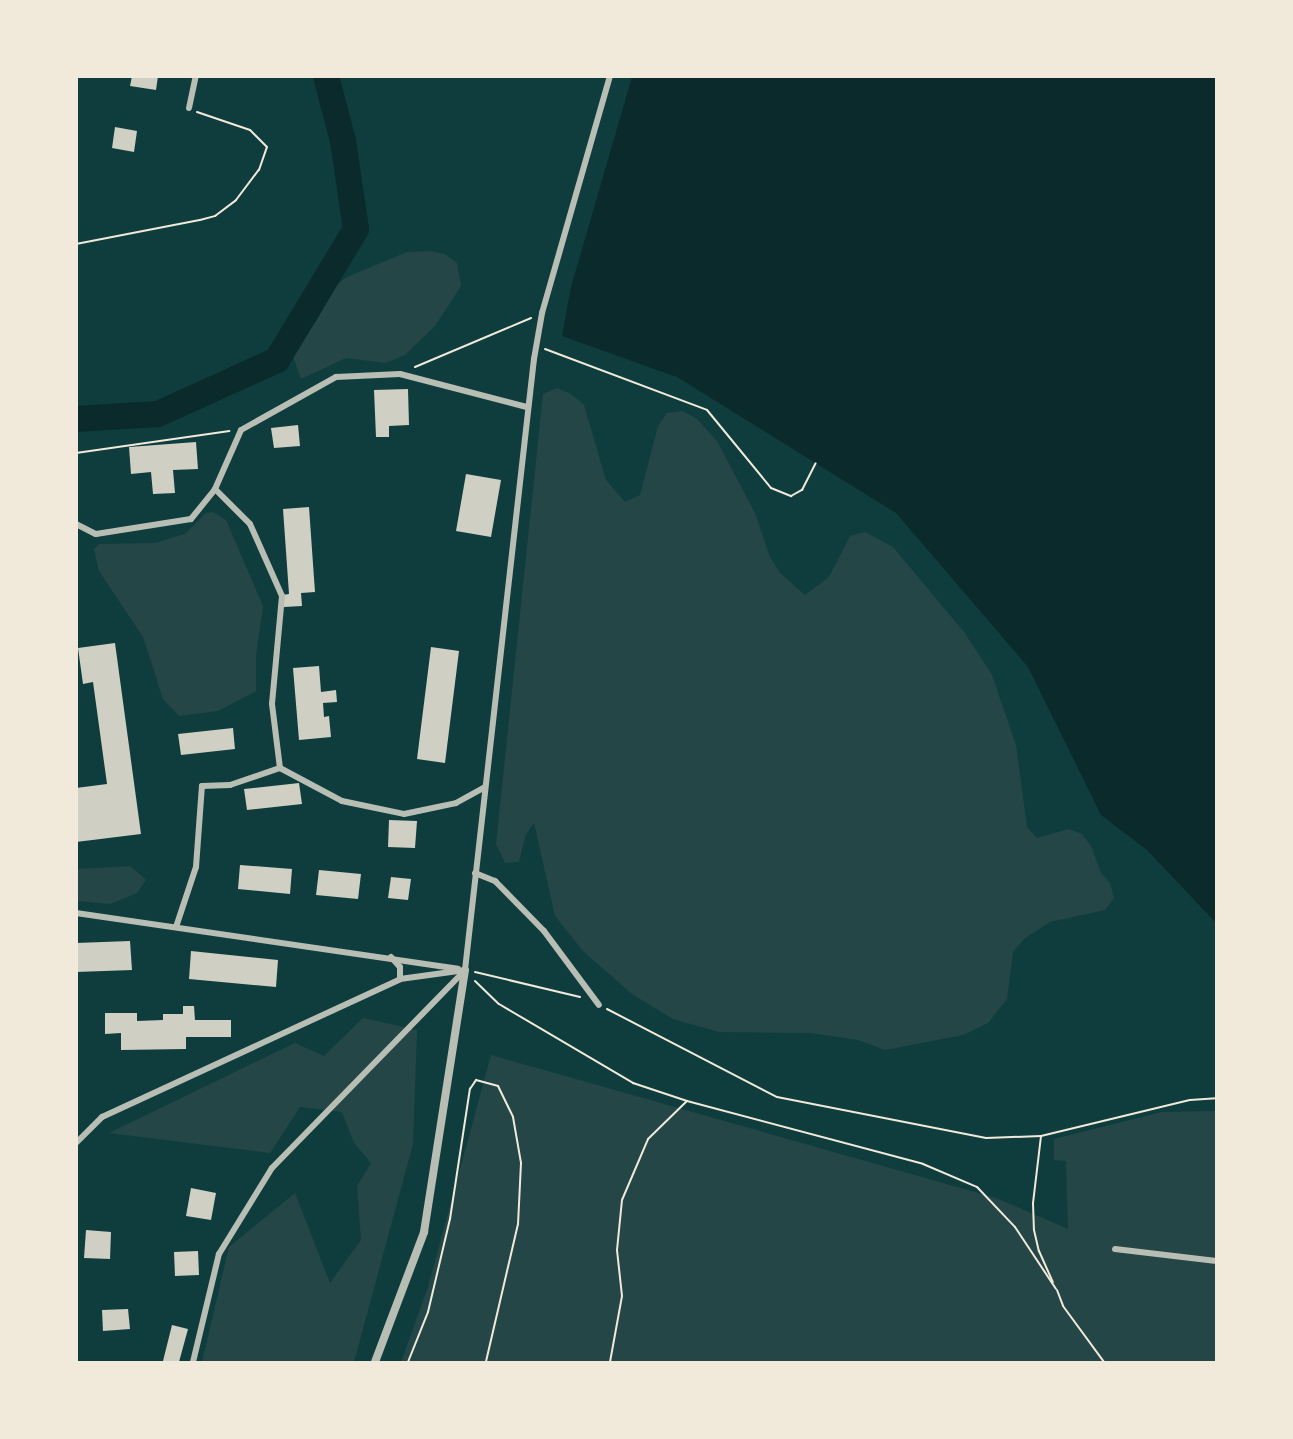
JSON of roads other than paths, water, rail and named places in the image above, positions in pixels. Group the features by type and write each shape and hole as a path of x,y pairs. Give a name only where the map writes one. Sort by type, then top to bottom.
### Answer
{"street":[{"path":"189,108 196,76"},
{"path":"375,1362 424,1233 465,970 527,407 536,346 542,314 610,76"},
{"path":"76,524 96,534 191,519 215,489 241,430 336,377 400,374 527,407"},
{"path":"215,489 250,524 282,596 272,705 280,768"},
{"path":"176,927 196,867 202,786 230,785 280,768 342,801 404,814 456,803 485,787"},
{"path":"475,873 495,881 544,931 599,1005"},
{"path":"76,913 390,957 465,970"},
{"path":"390,957 400,967 400,979"},
{"path":"76,1143 102,1117 400,979 465,970"},
{"path":"194,1362 219,1254 272,1168 465,970"},
{"path":"1115,1249 1216,1261"}],"waterway":[{"path":"76,419 158,414 277,360 356,229 343,141 326,76"}]}
